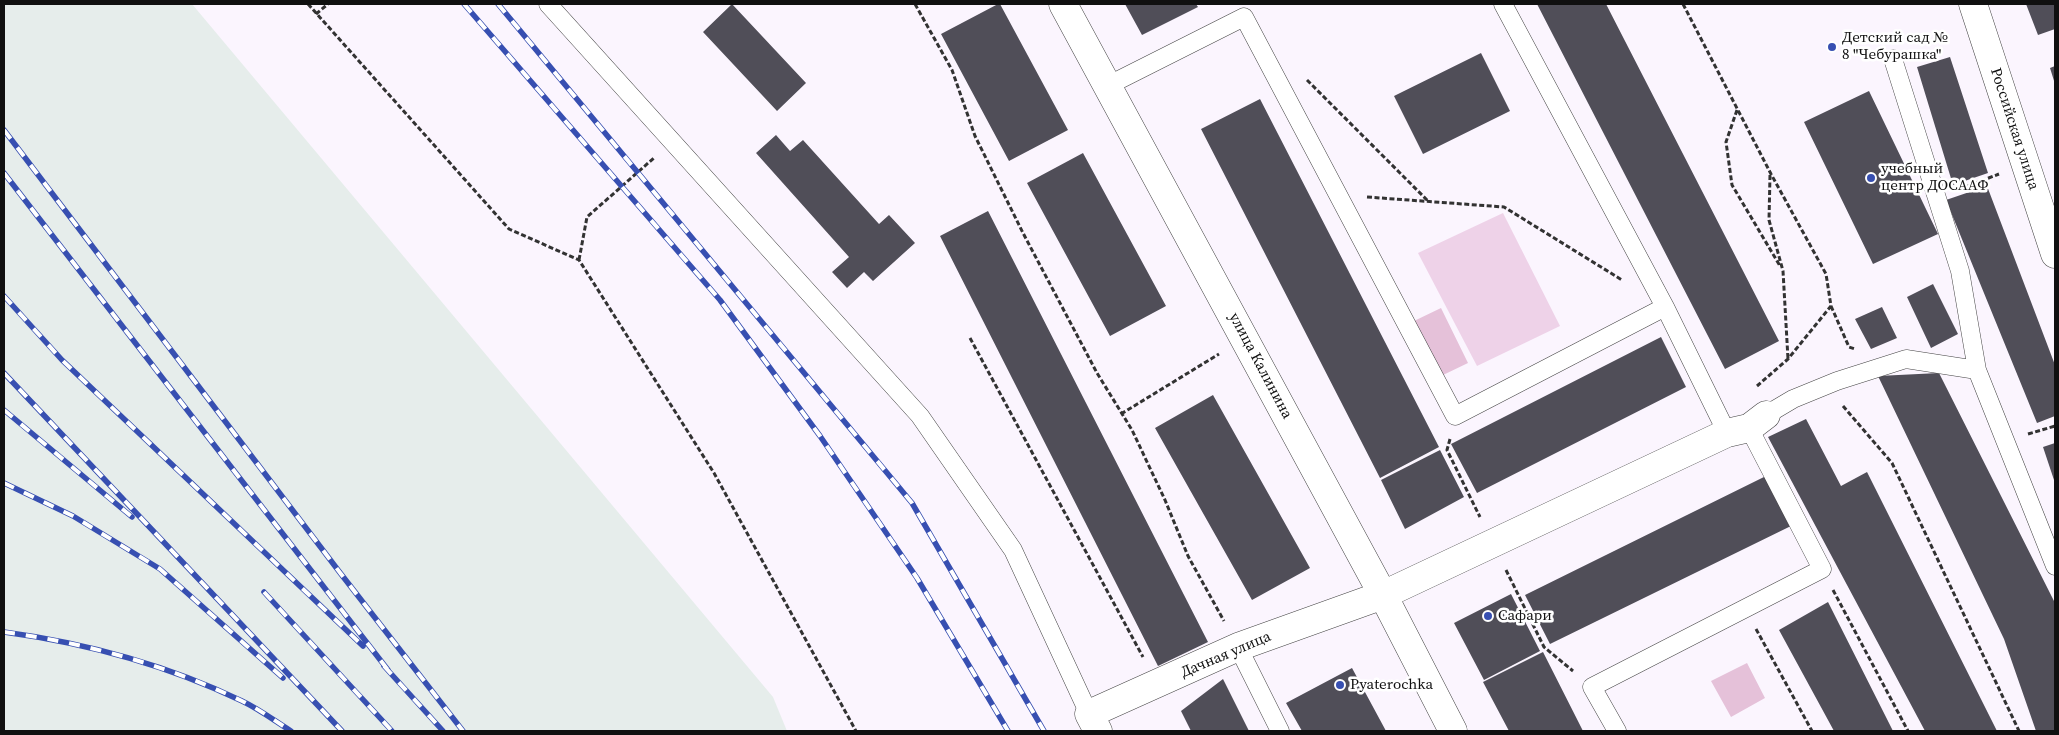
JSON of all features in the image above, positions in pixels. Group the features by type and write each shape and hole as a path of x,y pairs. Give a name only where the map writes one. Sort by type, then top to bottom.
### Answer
{"street":[{"name":"улица Калинина","path":"1063,4 1384,595 1453,731"},
{"name":"Российская улица","path":"1973,4 2055,254"},
{"name":"Дачная улица","path":"1094,722 1158,684 1238,647 1384,595 1741,423"}],"lane":[{"path":"548,4 672,139 920,416 1013,550 1094,722"},
{"path":"1503,4 1665,307 1741,423 1822,569 1592,687 1617,731"},
{"path":"1107,86 1244,17 1455,416 1665,307"},
{"path":"1893,59 1960,270 1977,370 2055,566"},
{"path":"1741,423 1837,381 1906,359 1977,370"},
{"path":"1238,647 1280,731"}],"path":[{"path":"308,4 509,229 579,260 714,472 856,731"},
{"path":"316,14 328,4"},
{"path":"915,4 952,70 975,136 1023,233 1121,414 1132,430 1165,500 1188,556 1238,647"},
{"path":"1683,4 1770,174 1826,274 1831,306 1849,347 1858,349"},
{"path":"1306,78 1429,201"},
{"path":"1738,110 1726,142 1732,185 1783,271"},
{"path":"579,260 587,217 638,173 672,139"},
{"path":"1770,174 1769,220 1783,271 1788,359"},
{"path":"1339,195 1504,207 1625,282"},
{"path":"1741,423 1788,359 1831,306"},
{"path":"970,338 1158,684"},
{"path":"1121,414 1244,338"},
{"path":"1826,387 1892,463 2019,731"},
{"path":"1455,416 1447,450 1472,500"},
{"path":"1822,569 1908,731"},
{"path":"1516,591 1544,647 1592,687"},
{"path":"1745,609 1812,731"}],"shaded area":[{"path":"4,4 192,4 773,697 787,731 4,731"},
{"path":"1503,213 1560,326 1477,366 1418,253"},
{"path":"1441,308 1468,363 1441,376 1414,321"},
{"path":"1747,663 1765,698 1731,717 1711,681"}],"building":[{"path":"732,4 806,83 777,111 703,32"},
{"path":"1000,4 1068,130 1009,161 941,34"},
{"path":"1125,4 1196,4 1198,7 1142,35"},
{"path":"1537,4 1606,4 1779,341 1725,369"},
{"path":"2026,4 2055,4 2055,29 2038,35"},
{"path":"1481,53 1510,111 1423,154 1394,96"},
{"path":"1950,57 1988,173 1953,185 1917,67"},
{"path":"2055,66 2055,84 2050,68"},
{"name":"учебный центр ДОСААФ","path":"1869,91 1938,234 1873,264 1804,122"},
{"path":"1260,99 1439,447 1380,478 1201,129"},
{"path":"776,135 790,151 803,140 879,224 889,215 915,243 873,281 864,272 847,288 832,272 849,257 756,153"},
{"path":"1083,153 1166,306 1110,336 1027,183"},
{"path":"1987,186 2055,365 2055,416 2037,423 1946,200"},
{"path":"988,211 1208,642 1158,666 940,236"},
{"path":"1933,284 1958,334 1931,348 1907,297"},
{"path":"1882,307 1897,338 1871,349 1855,319"},
{"path":"1661,337 1686,387 1477,493 1451,444"},
{"path":"1939,373 2055,603 2055,731 2036,731 2004,639 1878,376"},
{"path":"1213,395 1310,568 1252,600 1155,428"},
{"path":"1806,419 1841,486 1867,472 1997,731 1925,731 1768,437"},
{"path":"2055,443 2055,483 2043,447"},
{"path":"1440,450 1464,497 1405,529 1381,480"},
{"path":"1768,475 1793,525 1550,644 1525,595"},
{"path":"1511,594 1540,651 1484,680 1454,623"},
{"path":"1828,602 1893,731 1834,731 1779,630"},
{"path":"1543,652 1583,731 1509,731 1483,682"},
{"name":"Pyaterochka","path":"1352,668 1386,731 1302,731 1286,703"},
{"path":"1223,679 1249,731 1191,731 1181,711"}],"railway":[{"path":"464,4 720,300 820,436 917,578 1008,731"},
{"path":"498,4 912,503 1044,731"},
{"path":"4,130 341,574 463,731"},
{"path":"4,173 388,670"},
{"path":"4,296 62,360 363,646"},
{"path":"4,373 342,731"},
{"path":"4,410 132,517"},
{"path":"4,483 73,516 160,569 283,678"},
{"path":"264,592 392,731"},
{"path":"4,632 65,642 155,666 214,688 242,701 291,731"},
{"path":"384,666 443,731"}],"place":[{"name":"Детский сад № 8 \"Чебурашка\"","path":"1832,47"},
{"name":"учебный центр ДОСААФ","path":"1871,178"},
{"name":"Сафари","path":"1488,616"},
{"name":"Pyaterochka","path":"1340,685"}]}
